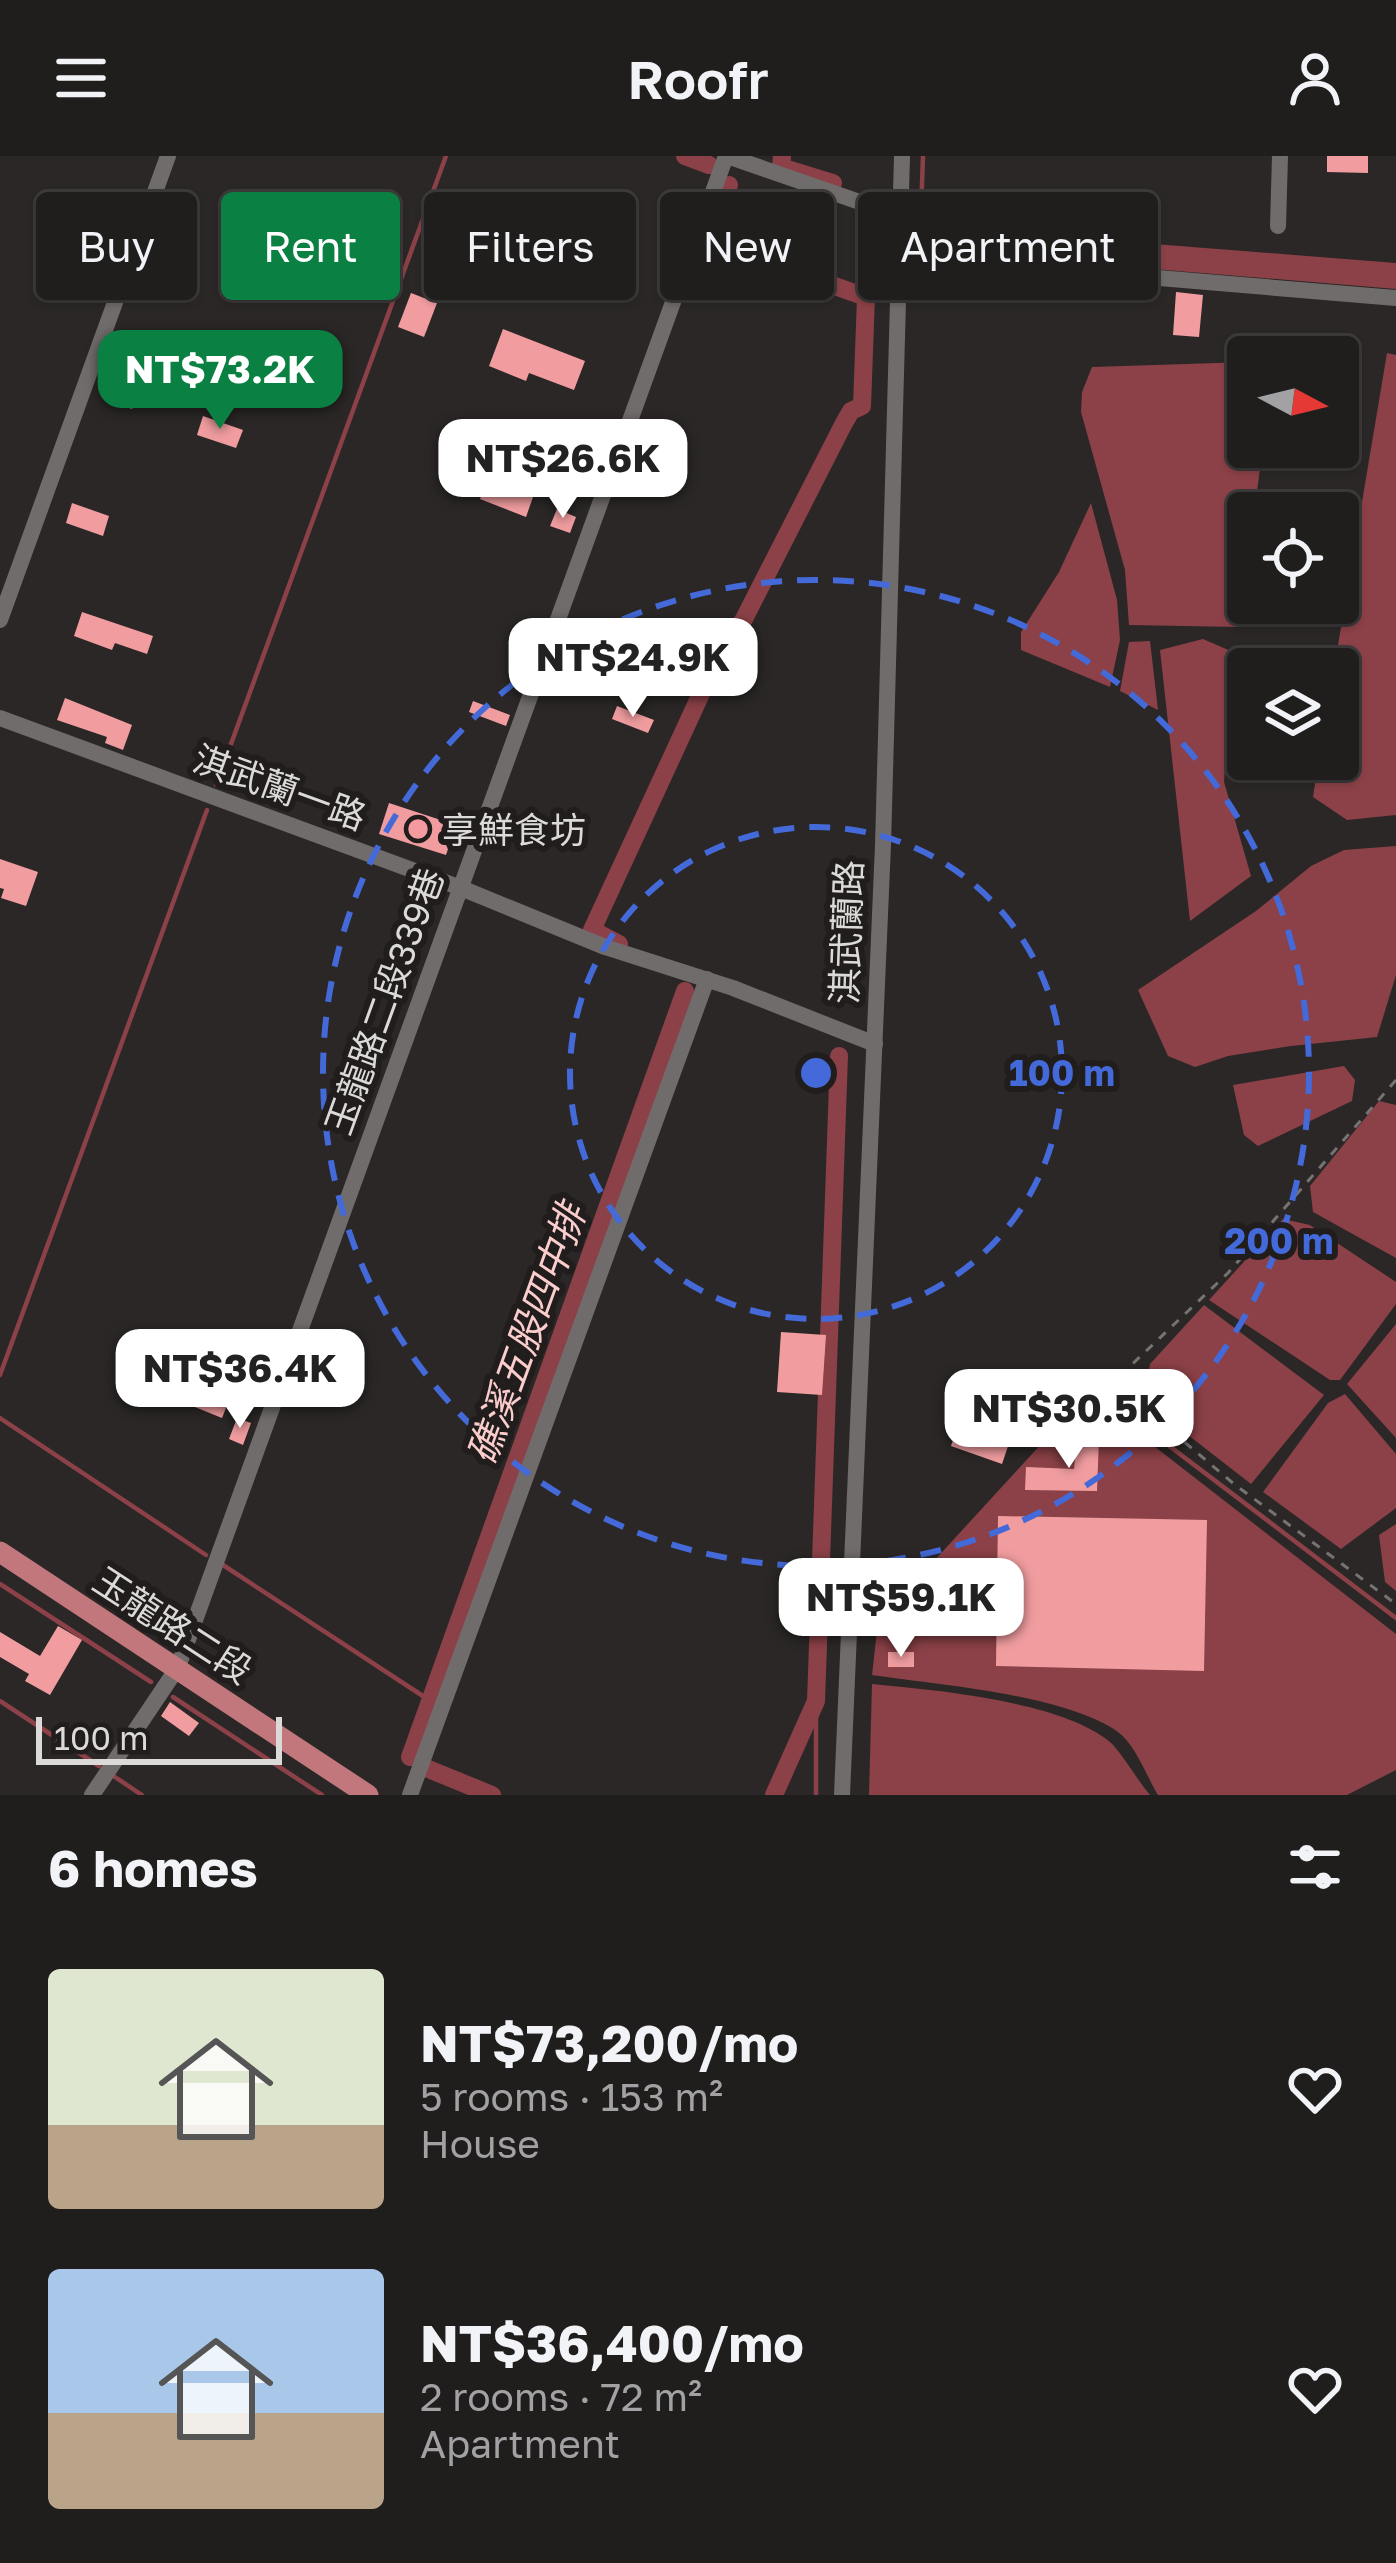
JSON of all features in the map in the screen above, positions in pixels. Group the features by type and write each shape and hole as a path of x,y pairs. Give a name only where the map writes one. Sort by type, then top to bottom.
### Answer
{"main road":[{"name":"玉龍路二段","path":"0,1552 368,1795"}],"street":[{"path":"0,620 168,156"},
{"path":"727,156 858,201"},
{"name":"玉龍路二段339巷","path":"92,1795 178,1666 727,156"},
{"name":"淇武蘭路","path":"901,192 902,156"},
{"path":"1278,226 1280,156"},
{"path":"1158,278 1396,298"},
{"name":"淇武蘭路","path":"842,1795 883,844 895,300"},
{"name":"淇武蘭一路","path":"0,718 875,1044"},
{"path":"410,1795 706,979"}],"path":[{"path":"1396,1080 1242,1258 1116,1384 1234,1484 1396,1604"}],"shaded area":[{"path":"1158,244 1396,263 1396,289 1158,269"},
{"path":"1387,353 1396,355 1396,815 1347,820 1313,797 1316,780 1359,780 1359,648 1338,648 1342,624 1359,624 1359,520"},
{"path":"1227,363 1227,468 1260,468 1257,492 1227,492 1227,624 1238,627 1129,625 1125,570 1081,412 1082,392 1092,367"},
{"path":"1091,503 1117,600 1120,640 1110,687 1021,650 1021,632 1059,572"},
{"path":"1203,639 1227,649 1224,782 1251,876 1190,921 1160,650"},
{"path":"1150,641 1158,710 1120,691 1129,642"},
{"path":"1396,846 1396,975 1377,1037 1228,1056 1195,1067 1168,1056 1138,990 1256,911 1311,866 1344,850"},
{"path":"1344,1066 1355,1080 1352,1101 1258,1146 1244,1135 1233,1085"},
{"path":"1379,1101 1396,1105 1396,1258 1313,1212 1310,1186"},
{"path":"1283,1219 1310,1225 1396,1282 1396,1304 1340,1380 1330,1380 1209,1300"},
{"path":"1204,1305 1324,1395 1251,1484 1143,1400 1150,1364"},
{"path":"1396,1324 1396,1438 1347,1384"},
{"path":"1087,1394 1396,1634 1396,1770 1347,1795 1158,1795 1124,1737 1094,1719 1000,1693 872,1675 878,1622"},
{"path":"1345,1394 1396,1454 1396,1508 1341,1549 1263,1492 1328,1403"},
{"path":"1396,1524 1396,1591 1385,1582 1379,1535"},
{"path":"872,1684 996,1700 1061,1716 1110,1742 1150,1795 869,1795"}],"building":[{"path":"1327,156 1368,156 1368,173 1327,172"},
{"path":"1176,292 1203,295 1199,337 1173,335"},
{"path":"411,293 437,303 424,337 398,327"},
{"path":"503,329 585,361 574,390 529,373 526,381 489,366"},
{"path":"118,388 136,394 132,409 113,402"},
{"path":"203,416 243,430 236,448 197,435"},
{"path":"502,443 546,460 526,517 480,499 483,491 461,482 466,470 488,479"},
{"path":"72,503 109,516 103,536 66,523"},
{"path":"557,509 576,517 570,533 550,526"},
{"path":"82,612 153,636 147,654 115,643 112,650 74,636"},
{"path":"610,645 646,658 639,675 604,662"},
{"path":"65,698 132,725 123,750 105,743 107,737 57,720"},
{"path":"473,701 510,715 506,726 469,712"},
{"path":"617,706 654,720 648,733 612,719"},
{"name":"享鮮食坊","path":"389,803 456,825 446,855 379,834"},
{"path":"0,859 38,872 26,906 1,898"},
{"path":"781,1332 826,1335 822,1395 777,1392"},
{"path":"203,1372 235,1385 222,1418 190,1405"},
{"path":"969,1390 1021,1408 1002,1464 951,1446"},
{"path":"237,1418 251,1423 243,1445 229,1439"},
{"path":"1077,1437 1099,1438 1097,1491 1025,1490 1026,1467 1074,1469"},
{"path":"998,1516 1207,1520 1204,1671 996,1666"},
{"path":"58,1626 82,1640 50,1695 25,1681 29,1674 0,1657 0,1632 40,1656"},
{"path":"888,1652 914,1652 914,1667 888,1667"},
{"path":"170,1702 199,1723 189,1736 161,1716"}],"waterway":[{"path":"216,785 446,156"},
{"path":"685,156 709,165"},
{"path":"782,156 781,167 833,183"},
{"path":"922,192 923,156"},
{"path":"619,944 592,930 718,657 744,619 851,411 862,406 866,297 709,242 729,185"},
{"path":"0,1375 207,810"},
{"name":"礁溪五股四中排","path":"410,1757 685,991"},
{"path":"774,1795 816,1701 839,1056"},
{"path":"1102,1395 1396,1618"},
{"path":"0,1418 206,1555"},
{"path":"223,1565 429,1700"},
{"path":"0,1584 151,1682"},
{"path":"173,1697 322,1795"},
{"path":"0,1701 99,1766"},
{"path":"816,1701 816,1795"},
{"path":"426,1768 492,1795"},
{"path":"112,1775 142,1795"}],"place":[{"name":"享鮮食坊","path":"418,829"}]}
